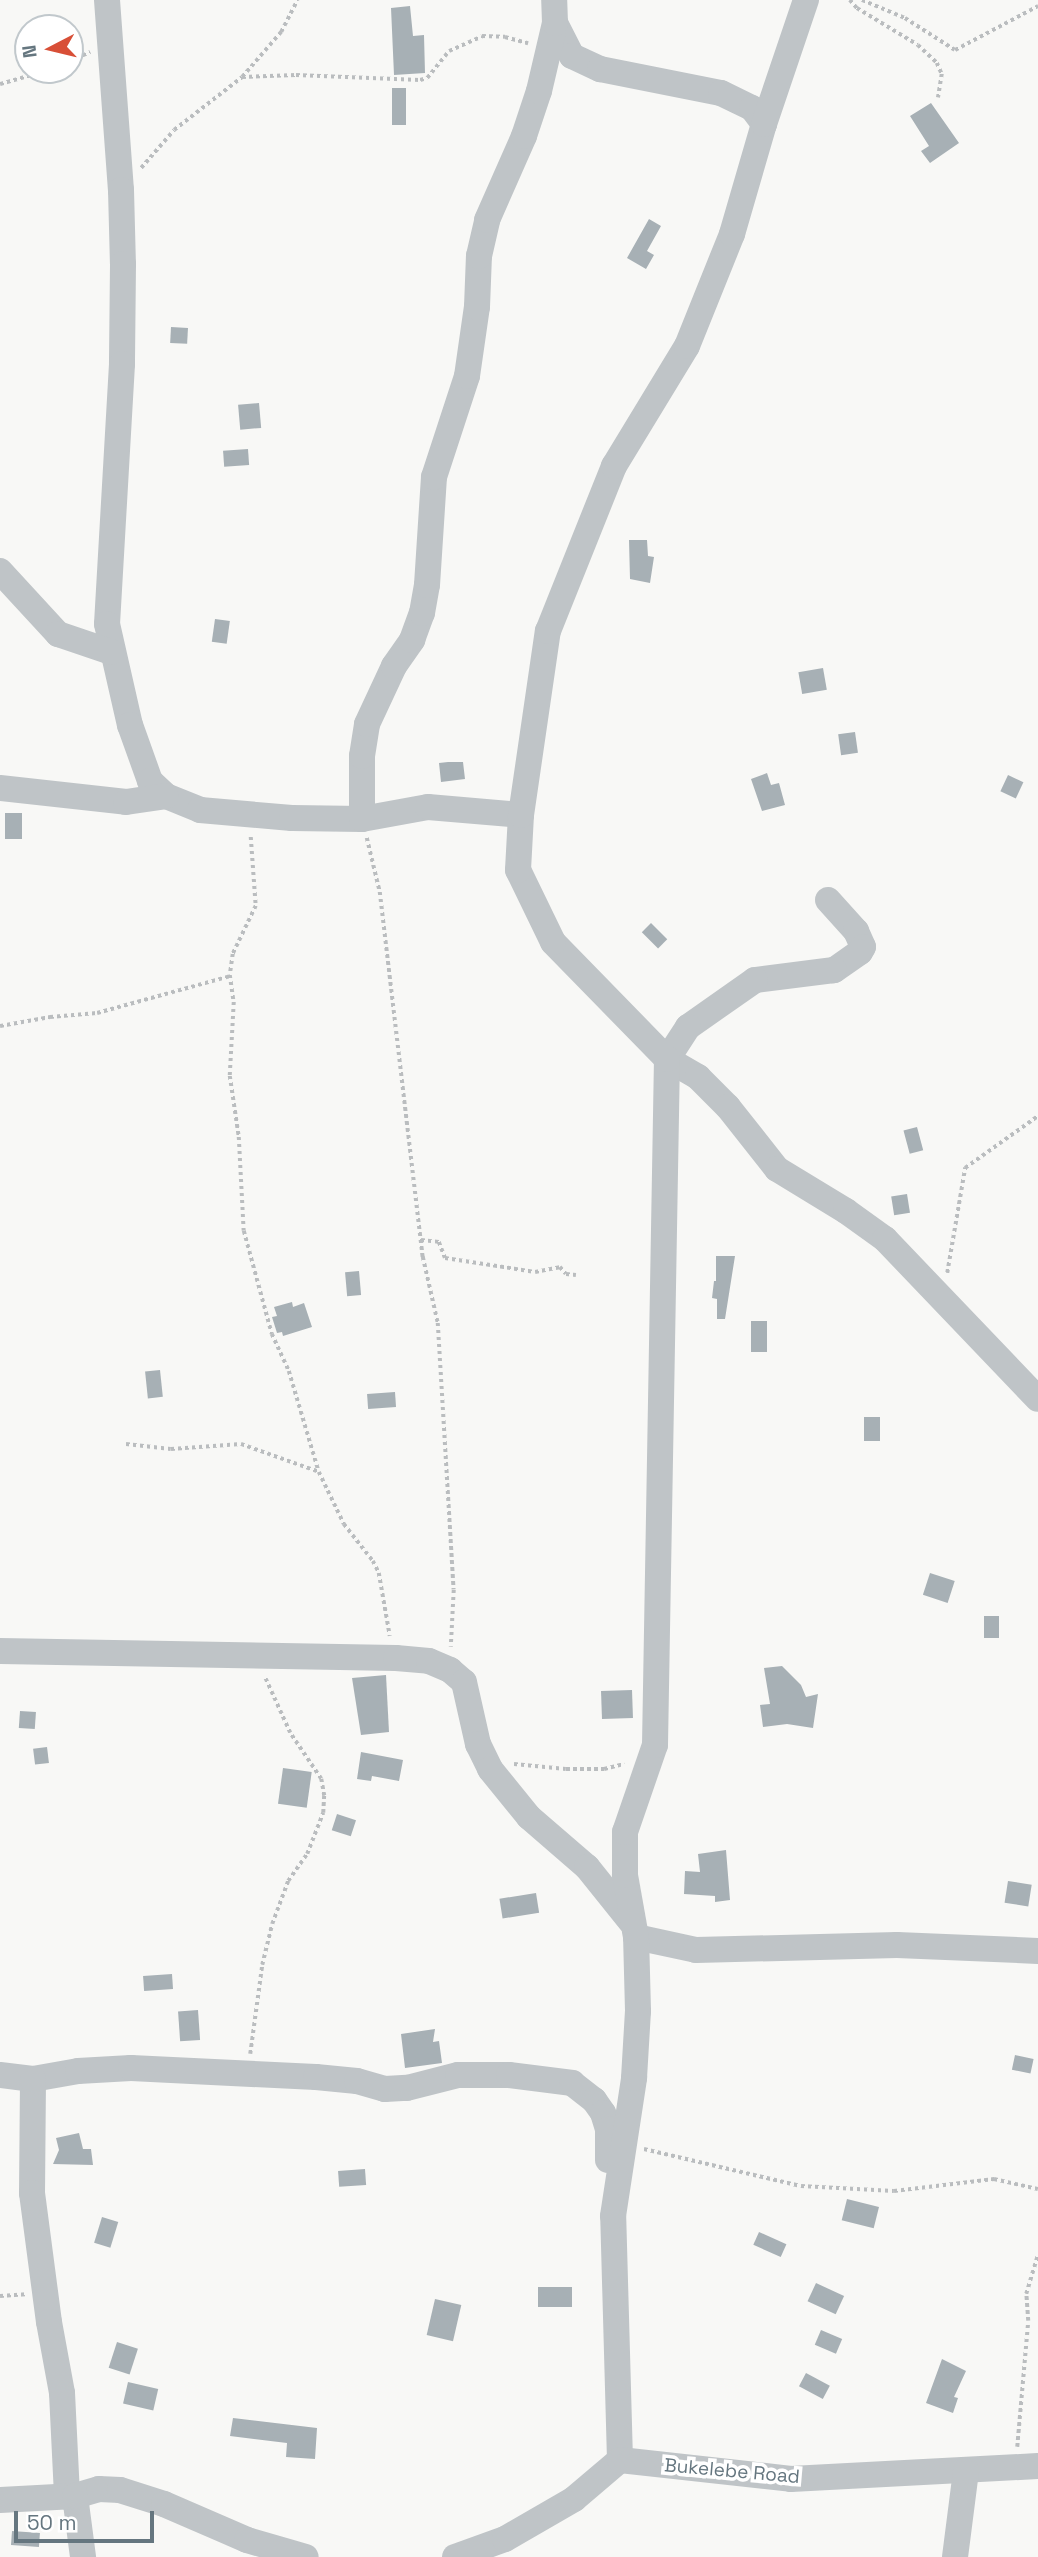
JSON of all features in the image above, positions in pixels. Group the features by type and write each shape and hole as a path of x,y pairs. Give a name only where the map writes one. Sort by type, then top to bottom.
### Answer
{"street":[{"path":"107,0 121,190 122,364 107,624 111,652 141,762 150,781 166,796 200,810 362,819 428,807 521,814"},
{"path":"806,0 764,124 732,234 687,346 614,466 548,631 521,814 518,870 553,942 667,1059 705,1085 777,1169 846,1211 885,1239 1038,1399"},
{"path":"553,24 572,56 600,69 721,93 751,108 764,124"},
{"path":"362,819 362,756 367,724 394,666 412,640 422,613 427,585 434,477 467,376 477,307 480,256 487,220 524,136 553,24"},
{"path":"0,571 58,634 111,652"},
{"path":"0,788 125,803 166,796"},
{"path":"455,2557 505,2539 574,2499 620,2460 613,2216 634,2078 638,2024 634,1930 625,1875 625,1832 650,1759 655,1731 667,1059 688,1027 739,989 755,981 834,970 860,952 863,947 856,930 828,900"},
{"path":"0,1651 254,1654 429,1661 450,1670 464,1682 478,1744 485,1759 529,1816 587,1867 634,1930 696,1950 897,1945 1038,1951"},
{"path":"0,2075 33,2079 78,2071 131,2068 247,2072 357,2081 385,2088 407,2088 458,2075 509,2075 572,2083 594,2100 603,2113 608,2129 610,2171 617,2185"},
{"path":"33,2079 32,2193 48,2322 62,2393 71,2497 83,2557"},
{"name":"Bukelebe Road","path":"620,2460 791,2479 1027,2467"},
{"path":"955,2557 966,2471"},
{"path":"0,2500 71,2497 99,2489 120,2490 164,2504 247,2540 303,2557"}],"path":[{"path":"121,190 174,130 242,77 281,32 297,0"},
{"path":"850,0 857,8 918,45 937,63 942,74 938,97"},
{"path":"862,0 905,18 955,50 1038,6"},
{"path":"242,77 296,75 421,80 427,78 449,51 482,36 505,37 553,24"},
{"path":"248,814 256,906 233,954 230,975 234,1015 230,1076 239,1137 244,1231 272,1334 289,1371 320,1472 344,1524 379,1573 396,1658"},
{"path":"362,819 380,892 421,1240 438,1323 454,1590 450,1670"},
{"path":"0,1026 50,1017 97,1013 230,975"},
{"path":"938,1294 948,1270 965,1168 1038,1116"},
{"path":"421,1240 439,1242 445,1258 535,1272 560,1267 566,1274 576,1275"},
{"path":"126,1444 171,1449 241,1444 320,1472"},
{"path":"247,2072 262,1965 272,1924 288,1881 307,1854 323,1813 324,1796 321,1779 290,1733 254,1654"},
{"path":"485,1759 540,1769 604,1769 650,1759"},
{"path":"622,2144 800,2186 894,2191 994,2179 1038,2189"},
{"path":"1027,2467 1026,2294 1038,2254"}],"building":[{"path":"410,6 413,36 424,35 425,73 394,75 391,8"},
{"path":"392,88 406,88 406,125 392,125"},
{"path":"931,103 959,143 930,163 921,151 929,146 910,116"},
{"path":"649,219 661,226 647,251 654,255 646,269 627,258"},
{"path":"171,327 188,328 187,344 170,343"},
{"path":"259,403 261,428 240,430 238,405"},
{"path":"248,449 249,465 224,467 223,451"},
{"path":"629,540 647,540 648,556 654,557 650,583 630,579"},
{"path":"215,619 230,621 227,644 212,642"},
{"path":"823,668 827,690 802,694 798,672"},
{"path":"855,732 858,753 841,755 838,734"},
{"path":"463,762 465,779 441,782 439,763"},
{"path":"767,773 771,785 779,783 785,805 762,811 751,779"},
{"path":"1008,775 1023,782 1016,798 1000,791"},
{"path":"5,813 22,813 22,839 5,839"},
{"path":"651,923 667,939 658,948 642,932"},
{"path":"917,1127 923,1150 910,1154 903,1131"},
{"path":"907,1194 910,1213 894,1215 891,1197"},
{"path":"716,1256 735,1256 725,1319 717,1319 717,1299 712,1298 716,1281"},
{"path":"359,1271 361,1295 347,1296 345,1272"},
{"path":"292,1302 293,1307 304,1303 312,1327 283,1336 282,1332 277,1333 272,1317 277,1316 274,1307"},
{"path":"751,1321 767,1321 767,1352 751,1352"},
{"path":"160,1370 163,1397 148,1398 145,1372"},
{"path":"395,1392 396,1407 368,1409 367,1394"},
{"path":"864,1417 880,1417 880,1441 864,1441"},
{"path":"930,1573 955,1581 948,1603 923,1595"},
{"path":"984,1616 999,1616 999,1638 984,1638"},
{"path":"782,1666 801,1685 806,1697 818,1694 813,1728 787,1724 763,1727 760,1705 770,1704 764,1668"},
{"path":"386,1675 389,1732 361,1735 352,1678"},
{"path":"632,1690 633,1718 602,1719 601,1691"},
{"path":"20,1711 36,1712 35,1729 19,1728"},
{"path":"47,1747 49,1763 35,1765 33,1749"},
{"path":"361,1752 403,1760 399,1781 372,1776 371,1781 357,1779"},
{"path":"283,1768 312,1772 307,1808 278,1804"},
{"path":"337,1814 356,1820 351,1836 332,1830"},
{"path":"726,1850 730,1900 715,1902 715,1896 684,1894 685,1871 700,1872 698,1854"},
{"path":"1008,1881 1032,1885 1028,1906 1005,1903"},
{"path":"536,1893 539,1913 503,1919 499,1899"},
{"path":"172,1974 173,1989 144,1991 143,1976"},
{"path":"198,2010 200,2040 180,2041 178,2011"},
{"path":"435,2029 433,2042 439,2041 442,2063 405,2068 401,2034"},
{"path":"1015,2055 1034,2059 1030,2074 1012,2070"},
{"path":"79,2133 83,2149 91,2149 93,2165 53,2164 59,2150 56,2138"},
{"path":"365,2169 366,2185 339,2187 338,2171"},
{"path":"847,2199 879,2207 874,2228 842,2220"},
{"path":"102,2217 118,2222 110,2248 94,2243"},
{"path":"759,2232 786,2244 781,2257 753,2245"},
{"path":"816,2283 844,2296 836,2314 808,2301"},
{"path":"538,2287 572,2287 572,2307 538,2307"},
{"path":"435,2299 461,2305 453,2341 427,2335"},
{"path":"821,2330 842,2339 836,2354 815,2345"},
{"path":"117,2342 138,2349 130,2374 109,2368"},
{"path":"942,2359 966,2371 954,2397 958,2398 953,2413 926,2403"},
{"path":"806,2373 830,2386 823,2399 799,2386"},
{"path":"128,2382 158,2389 153,2410 123,2403"},
{"path":"233,2418 317,2428 315,2459 286,2457 287,2443 230,2436"},
{"path":"12,2531 40,2533 39,2547 11,2545"}]}
